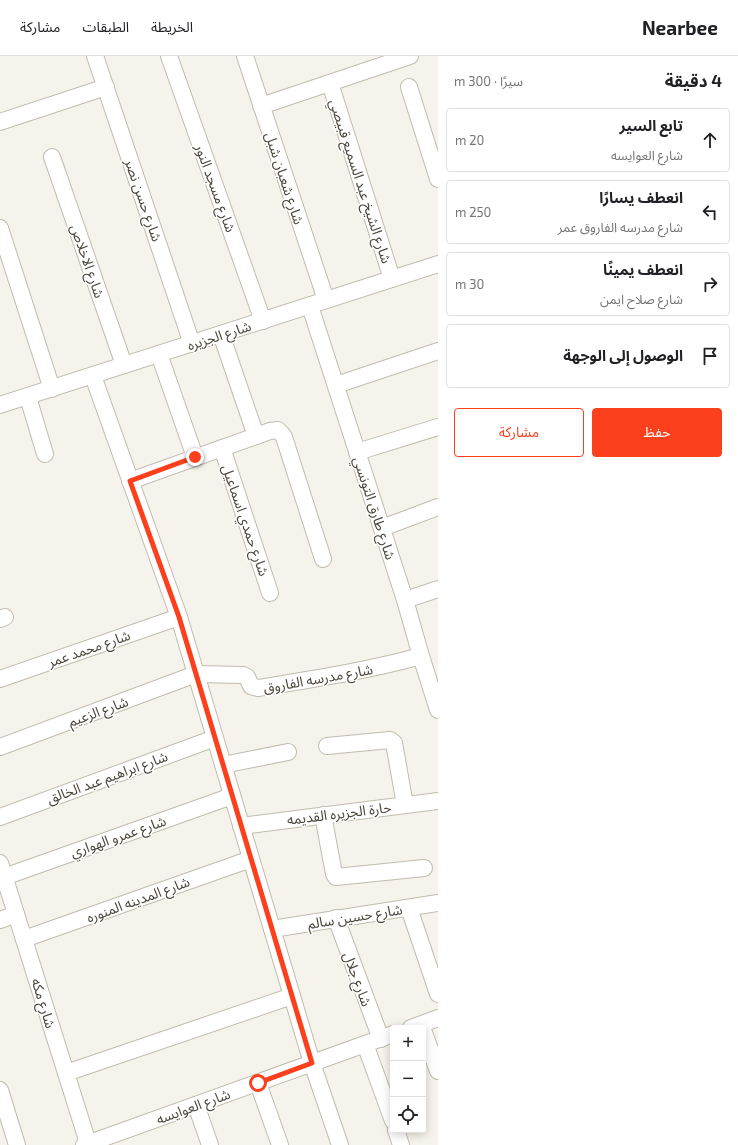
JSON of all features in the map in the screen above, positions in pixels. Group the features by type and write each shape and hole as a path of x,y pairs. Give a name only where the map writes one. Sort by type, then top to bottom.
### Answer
{"street":[{"name":"شارع حسن نصر","path":"95,56 192,344"},
{"name":"شارع مسجد النور","path":"169,56 263,321"},
{"name":"شارع شعبان شبل","path":"245,56 326,300"},
{"path":"261,106 410,56"},
{"name":"شارع الشيخ عبد السميع قبيصي","path":"330,83 392,279"},
{"path":"0,122 106,87"},
{"path":"409,87 438,179"},
{"name":"شارع الاخلاص","path":"52,157 124,365"},
{"path":"0,228 52,389"},
{"name":"شارع الجزيره","path":"0,406 438,264"},
{"name":"شارع طارق التونسي","path":"310,306 405,600 428,663 438,710"},
{"path":"220,334 256,436"},
{"path":"336,385 438,351"},
{"path":"159,354 195,457"},
{"path":"92,376 179,617 312,1063 340,1145"},
{"path":"28,397 46,454"},
{"path":"357,452 438,427"},
{"path":"130,481 195,457 274,430 278,430 284,437 323,559"},
{"name":"شارع حمدي اسماعيل","path":"222,448 270,593"},
{"path":"382,528 438,507"},
{"path":"405,600 438,589"},
{"name":"شارع محمد عمر","path":"0,679 179,617"},
{"name":"شارع مدرسه الفاروق","path":"196,674 242,675 247,677 251,686 258,688 368,670 428,663"},
{"name":"شارع الزعيم","path":"0,747 196,674"},
{"name":"شارع ابراهيم عبد الخالق","path":"0,817 215,738"},
{"path":"327,746 392,740 394,743 405,805"},
{"path":"223,765 288,752"},
{"name":"شارع عمرو الهواري","path":"2,870 232,796"},
{"name":"حارة الجزيره القديمه","path":"241,826 438,801"},
{"path":"323,816 334,874 336,877 424,868"},
{"name":"شارع المدينه المنوره","path":"24,939 251,859"},
{"name":"شارع مكه","path":"2,870 66,1073 86,1144"},
{"name":"شارع حسين سالم","path":"272,929 438,903"},
{"path":"409,908 438,994"},
{"path":"0,920 16,914"},
{"name":"شارع جلال","path":"336,918 387,1037"},
{"path":"66,1073 292,996"},
{"path":"423,1025 438,1018"},
{"name":"شارع العوايسه","path":"86,1144 387,1037"},
{"path":"426,1043 438,1071"},
{"path":"366,1044 390,1112"},
{"path":"258,1083 280,1145"},
{"path":"0,1090 17,1145"},
{"path":"196,1105 210,1145"},
{"path":"397,1133 402,1145"}],"route":[{"path":"195,457 130,481 179,617 312,1063 258,1083"}]}
